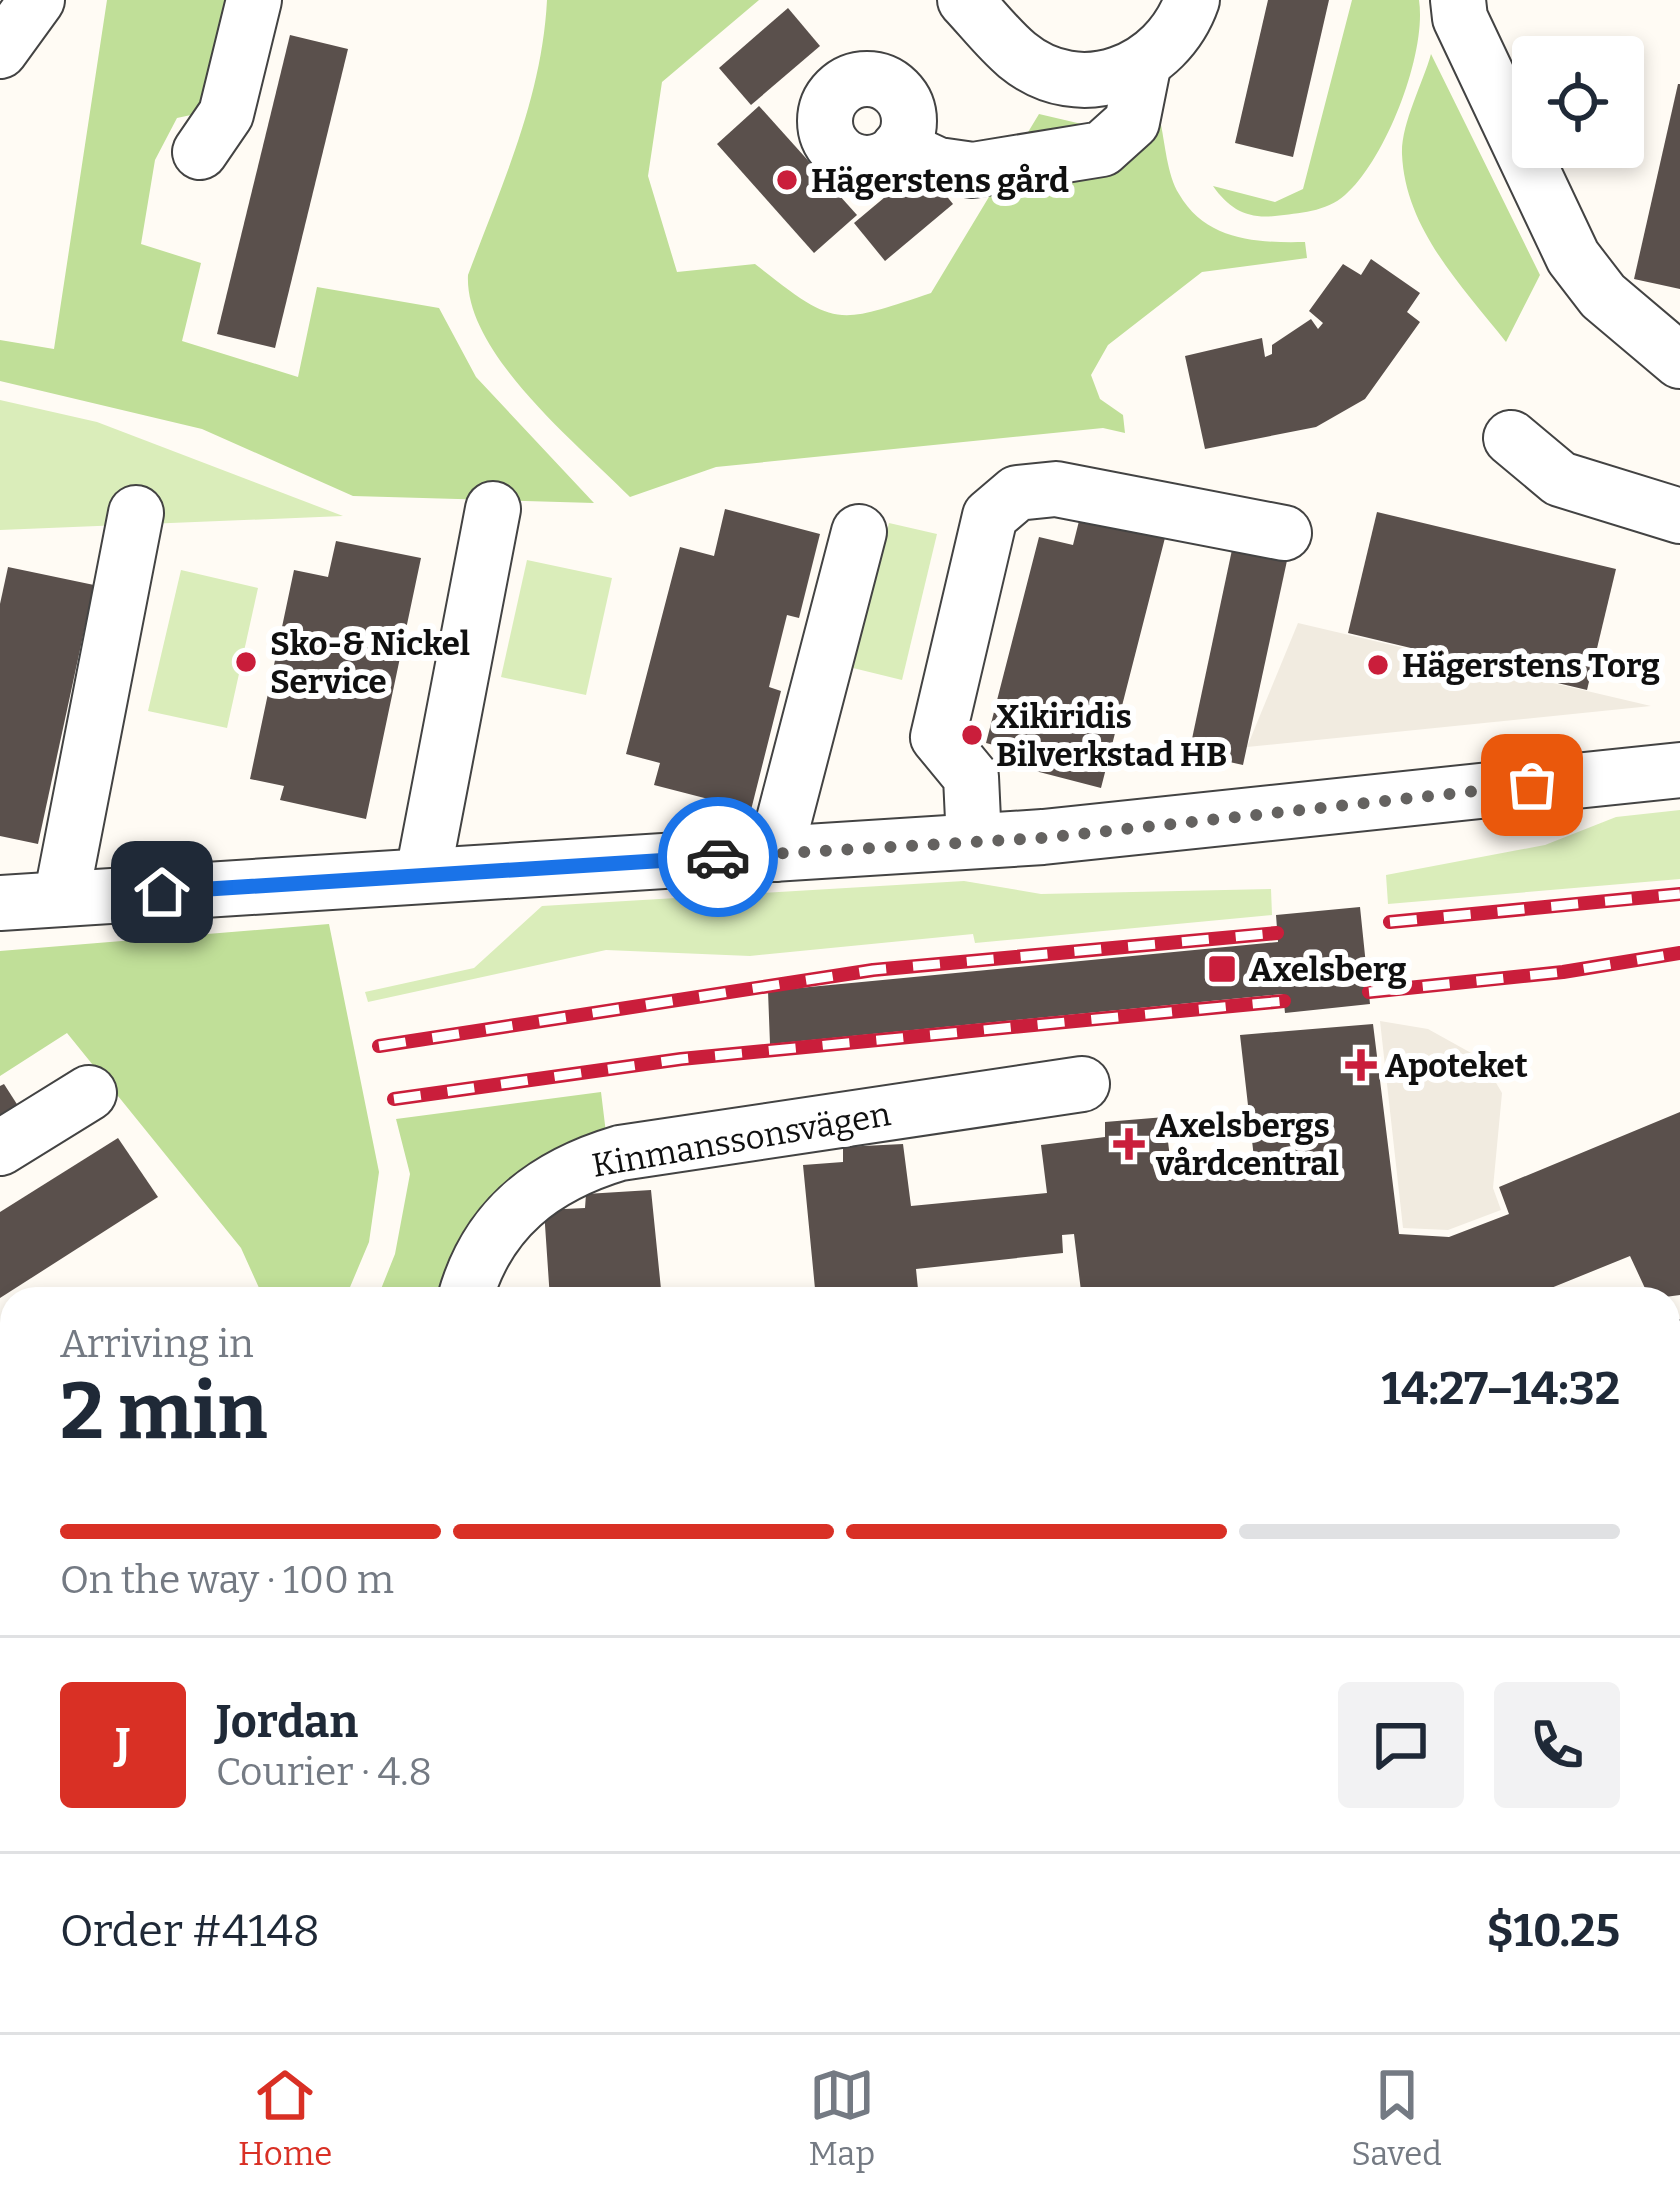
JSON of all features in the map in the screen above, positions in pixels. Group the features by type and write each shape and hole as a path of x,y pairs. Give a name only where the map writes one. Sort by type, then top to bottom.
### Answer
{"street":[{"path":"0,51 37,0"},
{"path":"200,152 226,114 254,0"},
{"path":"965,0 1018,56 1051,74 1084,81 1143,67"},
{"path":"898,147 938,165 973,170 1102,148 1132,122 1143,67 1179,29 1192,0"},
{"path":"1458,0 1460,18 1573,257 1617,310 1680,361"},
{"path":"1511,438 1560,479 1680,515"},
{"path":"974,841 971,777 938,737 990,516 1017,493 1056,489 1284,532"},
{"path":"423,874 493,509"},
{"path":"61,899 136,513"},
{"path":"775,854 860,532"},
{"path":"0,903 974,841 1680,770"},
{"name":"Kinmanssonsvägen","path":"471,1287 503,1221 534,1191 573,1168 620,1154 1082,1084"},
{"path":"0,1148 89,1094"}],"green space":[{"path":"107,0 237,0 214,110 177,118 155,160 141,244 201,263 182,341 298,377 317,287 439,308 476,377 594,503 353,496 202,429 0,381 0,340 54,349"},
{"path":"547,0 759,0 662,82 648,176 677,272 755,264 803,300 837,314 874,311 931,293 1039,114 1086,125 1160,120 1172,178 1190,210 1234,236 1305,242 1307,258 1202,272 1108,345 1091,375 1100,399 1123,415 1125,433 1103,428 716,467 630,497 504,366 472,305 468,275 529,106"},
{"path":"1352,0 1419,0 1417,48 1389,131 1360,178 1329,205 1275,216 1240,211 1213,186 1275,202 1303,189"},
{"path":"1431,54 1540,275 1506,342 1439,255 1413,207 1406,181 1405,130"},
{"path":"0,400 97,422 343,516 0,530"},
{"path":"889,523 937,534 902,680 853,668"},
{"path":"527,560 612,578 586,695 501,677"},
{"path":"181,570 258,588 227,728 148,711"},
{"path":"1680,810 1680,879 1388,904 1386,875 1545,845 1616,817"},
{"path":"964,881 1041,894 1271,889 1272,915 975,943 973,934 750,956 606,950 368,1002 365,992 474,968 542,906"},
{"path":"329,924 379,1172 369,1242 350,1287 259,1287 241,1248 67,1033 0,1076 0,951"},
{"path":"601,1092 606,1133 451,1287 382,1287 395,1254 410,1174 396,1119"}],"shaded area":[{"name":"Hägerstens Torg","path":"1298,623 1651,706 1247,747"},
{"path":"1380,1021 1428,1029 1482,1059 1502,1093 1493,1188 1501,1210 1448,1230 1403,1228"}],"building":[{"path":"1268,0 1329,0 1293,157 1235,143"},
{"path":"788,8 820,46 751,105 719,68"},
{"path":"290,35 348,49 275,348 217,334"},
{"path":"1680,84 1680,289 1634,279"},
{"name":"Hägerstens gård","path":"759,106 857,215 814,253 717,144"},
{"path":"922,166 953,204 885,261 854,223"},
{"path":"1371,259 1420,293 1407,312 1420,322 1365,399 1316,427 1205,449 1185,356 1262,338 1265,357 1272,354 1272,345 1311,319 1318,329 1323,323 1309,311 1343,264 1361,275"},
{"path":"725,509 820,534 799,618 787,615 769,687 781,691 751,810 654,785 660,763 626,754 680,547 714,556"},
{"path":"1082,509 1167,530 1101,788 1016,766 1020,752 986,743 1039,537 1073,545"},
{"path":"1377,512 1616,569 1587,690 1348,633"},
{"path":"336,541 421,558 366,819 280,800 284,786 250,779 294,570 328,577"},
{"path":"1233,545 1288,556 1243,765 1189,753"},
{"path":"8,567 94,585 38,844 0,836 0,604"},
{"path":"1360,907 1370,1004 1285,1013 1283,994 770,1044 768,991 1278,942 1276,915"},
{"path":"1373,1024 1399,1234 1449,1237 1509,1214 1499,1187 1680,1112 1680,1287 1644,1287 1630,1256 1554,1287 1081,1287 1074,1234 1062,1235 1063,1253 916,1269 918,1287 815,1287 803,1165 843,1162 843,1147 903,1144 911,1206 1047,1193 1041,1145 1105,1137 1105,1122 1165,1117 1171,1166 1254,1158 1240,1035"},
{"path":"4,1084 22,1112 0,1127 0,1086"},
{"path":"118,1138 158,1197 17,1287 0,1287 0,1212"},
{"path":"651,1190 661,1287 549,1287 544,1210 585,1208 586,1194"}],"railway":[{"path":"1390,922 1680,894"},
{"path":"379,1046 873,970 1277,933"},
{"path":"1369,992 1563,972 1680,953"},
{"path":"394,1099 681,1059 1284,1001"}],"way so far":[{"path":"718,857 1043,838 1532,785"}],"place":[{"name":"Hägerstens gård","path":"787,180"},
{"name":"Sko-& Nickel Service","path":"246,662"},
{"name":"Hägerstens Torg","path":"1378,665"},
{"name":"Xikiridis Bilverkstad HB","path":"972,735"},
{"name":"Axelsberg","path":"1222,969"},
{"name":"Apoteket","path":"1361,1065"},
{"name":"Axelsbergs vårdcentral","path":"1129,1144"}],"route":[{"path":"162,892 718,857"}]}
